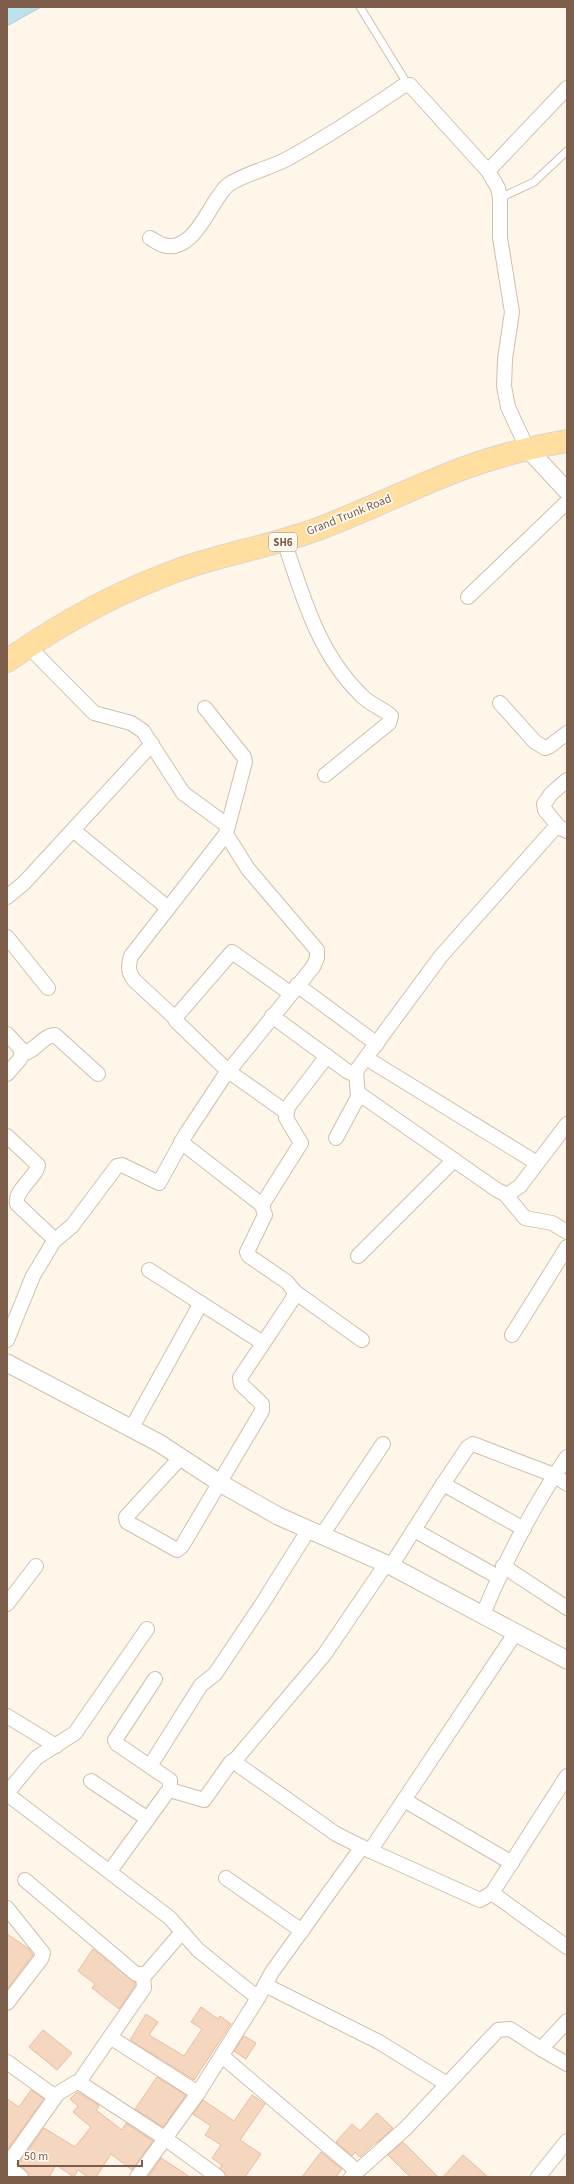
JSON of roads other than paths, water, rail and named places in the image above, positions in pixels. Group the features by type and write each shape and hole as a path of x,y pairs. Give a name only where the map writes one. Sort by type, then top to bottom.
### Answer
{"main road":[{"name":"Grand Trunk Road","path":"7,661 28,646 90,610 151,581 186,568 284,541 320,528 467,467 526,448 567,441"}],"street":[{"path":"150,238 164,245 174,246 187,240 198,230 219,195 230,184 292,156 346,124 403,86 408,85 416,90 488,171 498,188 500,198 500,238 512,312 505,359 504,386 508,407 526,448 567,491"},
{"path":"488,171 567,88"},
{"path":"468,597 567,502"},
{"path":"284,541 306,606 330,658 360,695 391,716 389,723 325,775"},
{"path":"7,1340 33,1276 54,1241 72,1226 116,1166 122,1165 158,1183 181,1142 228,1071 313,967 317,958 316,950 252,874 227,830 184,793 143,731 131,723 94,713 28,646"},
{"path":"500,703 535,742 544,748 550,746 567,733"},
{"path":"205,708 244,757 245,762 227,830 131,956 129,966 130,974 134,980 175,1018 176,1021 228,1071 286,1112"},
{"path":"7,897 24,883 152,744"},
{"path":"563,829 545,810 544,804 551,794 567,780"},
{"path":"272,1016 347,1071 351,1073 356,1071 441,956 553,830 563,829"},
{"path":"73,830 168,908"},
{"path":"7,937 48,988"},
{"path":"175,1018 232,952 294,989 377,1044"},
{"path":"7,1034 21,1047 22,1054"},
{"path":"7,1074 22,1054 31,1051 49,1036 55,1035 98,1074"},
{"path":"262,1205 302,1143 286,1118 286,1112 327,1056"},
{"path":"366,1058 537,1163"},
{"path":"336,1138 354,1106 358,1093 356,1071"},
{"path":"358,1093 505,1194 525,1218 552,1223 567,1232"},
{"path":"505,1194 510,1194 515,1190 567,1124"},
{"path":"7,1136 38,1164 36,1170 18,1195 17,1204 53,1238 54,1241"},
{"path":"181,1142 262,1205 265,1215 247,1252 249,1256 287,1282 295,1292 362,1340"},
{"path":"358,1256 454,1160"},
{"path":"512,1334 567,1247"},
{"path":"149,1270 263,1343"},
{"path":"181,1457 127,1514 127,1522 178,1550 220,1483 262,1411 262,1404 240,1381 242,1374 292,1300 295,1292"},
{"path":"131,1429 200,1303"},
{"path":"7,1363 159,1443 220,1483 278,1516 388,1565 483,1614 567,1660"},
{"path":"150,1766 201,1685 215,1674 262,1604 383,1444"},
{"path":"170,1790 204,1800 231,1762 236,1759 324,1655 414,1530 468,1447 473,1444 554,1475 567,1484"},
{"path":"483,1614 500,1572 554,1475 567,1457"},
{"path":"443,1484 524,1529"},
{"path":"414,1530 500,1572 567,1608"},
{"path":"7,1604 36,1566"},
{"path":"147,1629 75,1733 29,1764 7,1794 170,1918 198,1950 258,1998"},
{"path":"137,2177 198,2093 265,1985 302,1931 404,1800 516,1632"},
{"path":"110,1872 170,1790 170,1780 117,1744 114,1740 155,1679"},
{"path":"7,1716 56,1746"},
{"path":"236,1759 237,1764 336,1834 480,1900 492,1894 567,1776"},
{"path":"91,1781 148,1819"},
{"path":"404,1800 512,1863"},
{"path":"226,1878 302,1931"},
{"path":"25,1880 136,1974 143,1976"},
{"path":"492,1894 567,1948"},
{"path":"7,1908 42,1953 41,1959 7,2003"},
{"path":"143,1976 182,1932"},
{"path":"21,2177 7,2165 56,2096 75,2082 79,2082 145,1987 143,1976"},
{"path":"265,1985 379,2042 447,2084"},
{"path":"541,2049 567,2021"},
{"path":"222,2056 354,2174 406,2128 498,2030 510,2029 567,2064"},
{"path":"110,2037 198,2093"},
{"path":"7,2062 56,2096"},
{"path":"79,2082 166,2139 218,2177"},
{"path":"538,2177 567,2141"}],"lane":[{"path":"360,7 408,85"},
{"path":"500,198 534,182 567,151"}],"water":[{"path":"7,7 41,7 7,26"}]}
